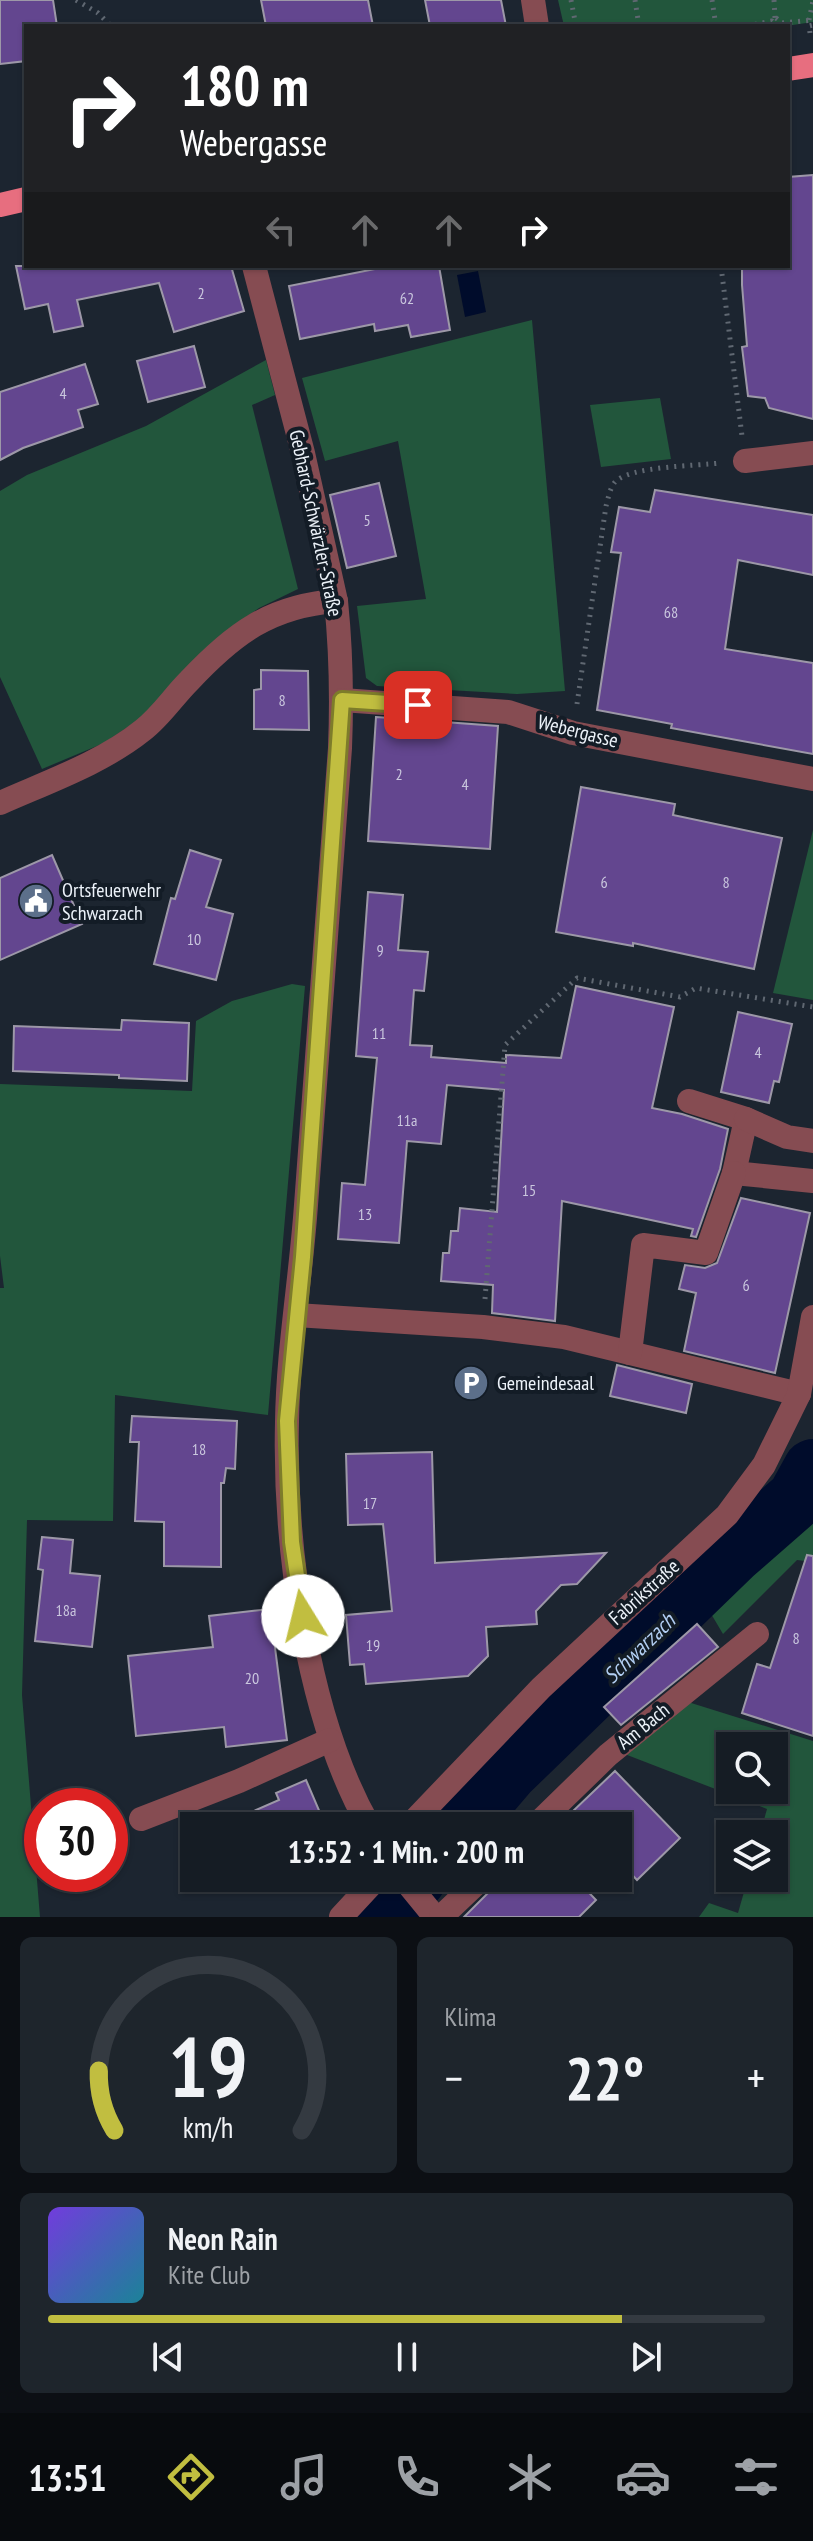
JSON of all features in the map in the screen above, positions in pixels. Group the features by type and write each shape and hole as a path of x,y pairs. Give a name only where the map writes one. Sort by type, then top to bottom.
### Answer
{"main road":[{"path":"790,69 813,65"},
{"path":"0,205 24,199"}],"street":[{"path":"533,0 537,24"},
{"name":"Gebhard-Schwärzler-Straße","path":"255,268 303,453 336,601 342,700 340,748 287,1421 292,1542 312,1667 330,1740 361,1812"},
{"path":"745,461 813,453"},
{"path":"0,803 105,754 141,732 208,662 255,623 295,606 336,601"},
{"name":"Webergasse","path":"342,700 508,712 573,733 813,779"},
{"path":"689,1101 746,1119 787,1137 813,1141"},
{"path":"630,1353 643,1245 706,1253 734,1173 746,1119"},
{"path":"734,1173 813,1181"},
{"path":"296,1315 483,1327 564,1337 799,1394"},
{"name":"Fabrikstraße","path":"422,1812 541,1688 727,1515 764,1465 799,1394 813,1317"},
{"name":"Am Bach","path":"549,1812 608,1755 757,1634"},
{"path":"141,1819 239,1781 330,1740"},
{"path":"341,1917 364,1892"},
{"path":"415,1892 434,1913 463,1892"}],"path":[{"path":"76,0 98,13 109,24"},
{"path":"571,0 576,24"},
{"path":"635,0 639,24"},
{"path":"712,0 716,24"},
{"path":"774,0 775,21 812,21"},
{"path":"810,33 813,1"},
{"path":"573,733 606,506 613,483 626,475 640,472 745,461 721,268"},
{"path":"483,1327 505,1045 577,978 680,997 696,988 813,1007"}],"green space":[{"path":"558,0 813,0 813,22 790,25 564,24"},
{"path":"532,320 565,691 517,694 377,686 366,678 357,606 426,599 398,441 325,461 302,378"},
{"path":"266,360 275,395 252,405 298,589 259,608 232,627 138,720 104,743 42,769 0,677 0,491 27,475 146,426"},
{"path":"660,398 671,459 601,467 590,405"},
{"path":"813,830 813,1000 773,993"},
{"path":"292,984 305,986 268,1415 115,1395 113,1521 27,1520 22,1695 30,1788 24,1788 24,1892 38,1892 40,1917 0,1917 0,1288 4,1288 0,1256 0,1084 192,1091 196,1021 232,1001"},
{"path":"813,1515 813,1562 797,1560 723,1634 707,1607 800,1530"},
{"path":"688,1702 784,1732 716,1732 716,1789 622,1753"},
{"path":"788,1733 813,1741 813,1917 699,1917 709,1903 738,1913 744,1892 788,1892 788,1820 764,1820 767,1809 754,1804 788,1804"}],"water":[{"path":"478,271 486,312 465,317 457,275"}],"building":[{"path":"0,0 53,0 57,24 24,24 24,61 0,64"},
{"path":"261,0 368,0 373,24 266,24"},
{"path":"425,0 501,0 506,24 430,24"},
{"path":"813,175 813,419 769,408 765,398 748,396 742,347 747,346 742,268 790,268 790,177"},
{"path":"16,266 232,268 244,311 174,332 159,283 77,300 83,326 54,332 48,304 25,309"},
{"path":"380,268 439,268 450,330 411,337 408,325 375,331 374,324 300,339 289,286"},
{"path":"194,346 205,387 148,402 137,361"},
{"path":"85,364 98,404 78,410 83,427 23,448 0,460 0,392"},
{"path":"379,483 396,556 347,568 330,495"},
{"path":"655,490 813,515 813,575 738,560 725,649 813,663 813,754 671,728 672,724 597,710 621,553 611,552 619,507 650,512"},
{"path":"261,670 308,671 309,730 254,729 254,690 261,689"},
{"path":"376,717 498,726 490,849 368,841"},
{"path":"581,787 675,804 673,815 782,838 754,969 633,943 633,946 556,932"},
{"path":"190,850 221,860 206,907 233,914 216,980 154,964 171,898 175,899"},
{"name":"Ortsfeuerwehr Schwarzach","path":"52,855 82,924 0,960 0,878"},
{"path":"368,892 403,895 398,950 428,952 424,991 414,990 410,1045 432,1046 431,1057 506,1063 506,1055 561,1058 576,986 674,1007 652,1108 728,1129 720,1169 696,1237 691,1236 693,1229 562,1201 555,1321 492,1313 493,1285 441,1281 443,1253 449,1253 451,1231 458,1231 460,1208 497,1212 504,1090 447,1085 441,1144 407,1141 399,1243 338,1239 342,1183 365,1185 377,1058 356,1056"},
{"path":"738,1012 792,1024 779,1082 774,1081 769,1103 721,1092"},
{"path":"122,1020 189,1023 187,1081 13,1071 14,1026 121,1030"},
{"path":"741,1198 810,1213 775,1373 684,1351 696,1293 679,1289 685,1265 705,1268 717,1263"},
{"path":"617,1365 692,1384 686,1413 610,1396"},
{"path":"132,1416 237,1421 235,1469 226,1468 224,1483 221,1483 221,1567 164,1566 164,1522 135,1521 139,1442 130,1442"},
{"path":"432,1452 435,1563 606,1553 577,1584 561,1585 536,1611 537,1624 486,1627 488,1656 468,1676 366,1684 364,1664 350,1665 346,1615 392,1611 383,1524 348,1525 346,1454"},
{"path":"42,1537 73,1540 70,1573 100,1576 92,1647 35,1641 43,1570 38,1569"},
{"path":"807,1555 813,1556 813,1736 742,1713 757,1664 770,1668"},
{"path":"270,1609 287,1740 226,1747 224,1727 136,1736 128,1656 213,1647 209,1616"},
{"path":"697,1624 718,1647 621,1725 604,1707"},
{"path":"615,1771 680,1838 637,1880 632,1875 632,1812 572,1812"},
{"path":"306,1780 320,1812 251,1812 279,1800 276,1793"},
{"path":"489,1892 588,1892 596,1900 579,1917 464,1917"}],"waterway":[{"name":"Schwarzach","path":"474,1812 508,1772 733,1554 797,1498 813,1469"},
{"name":"Schwarzach","path":"383,1917 405,1892"}],"place":[{"name":"Ortsfeuerwehr Schwarzach","path":"36,901"},
{"name":"Gemeindesaal","path":"471,1383"}],"route":[{"path":"303,1616 292,1542 287,1421 303,1257 342,700 418,705"}]}
